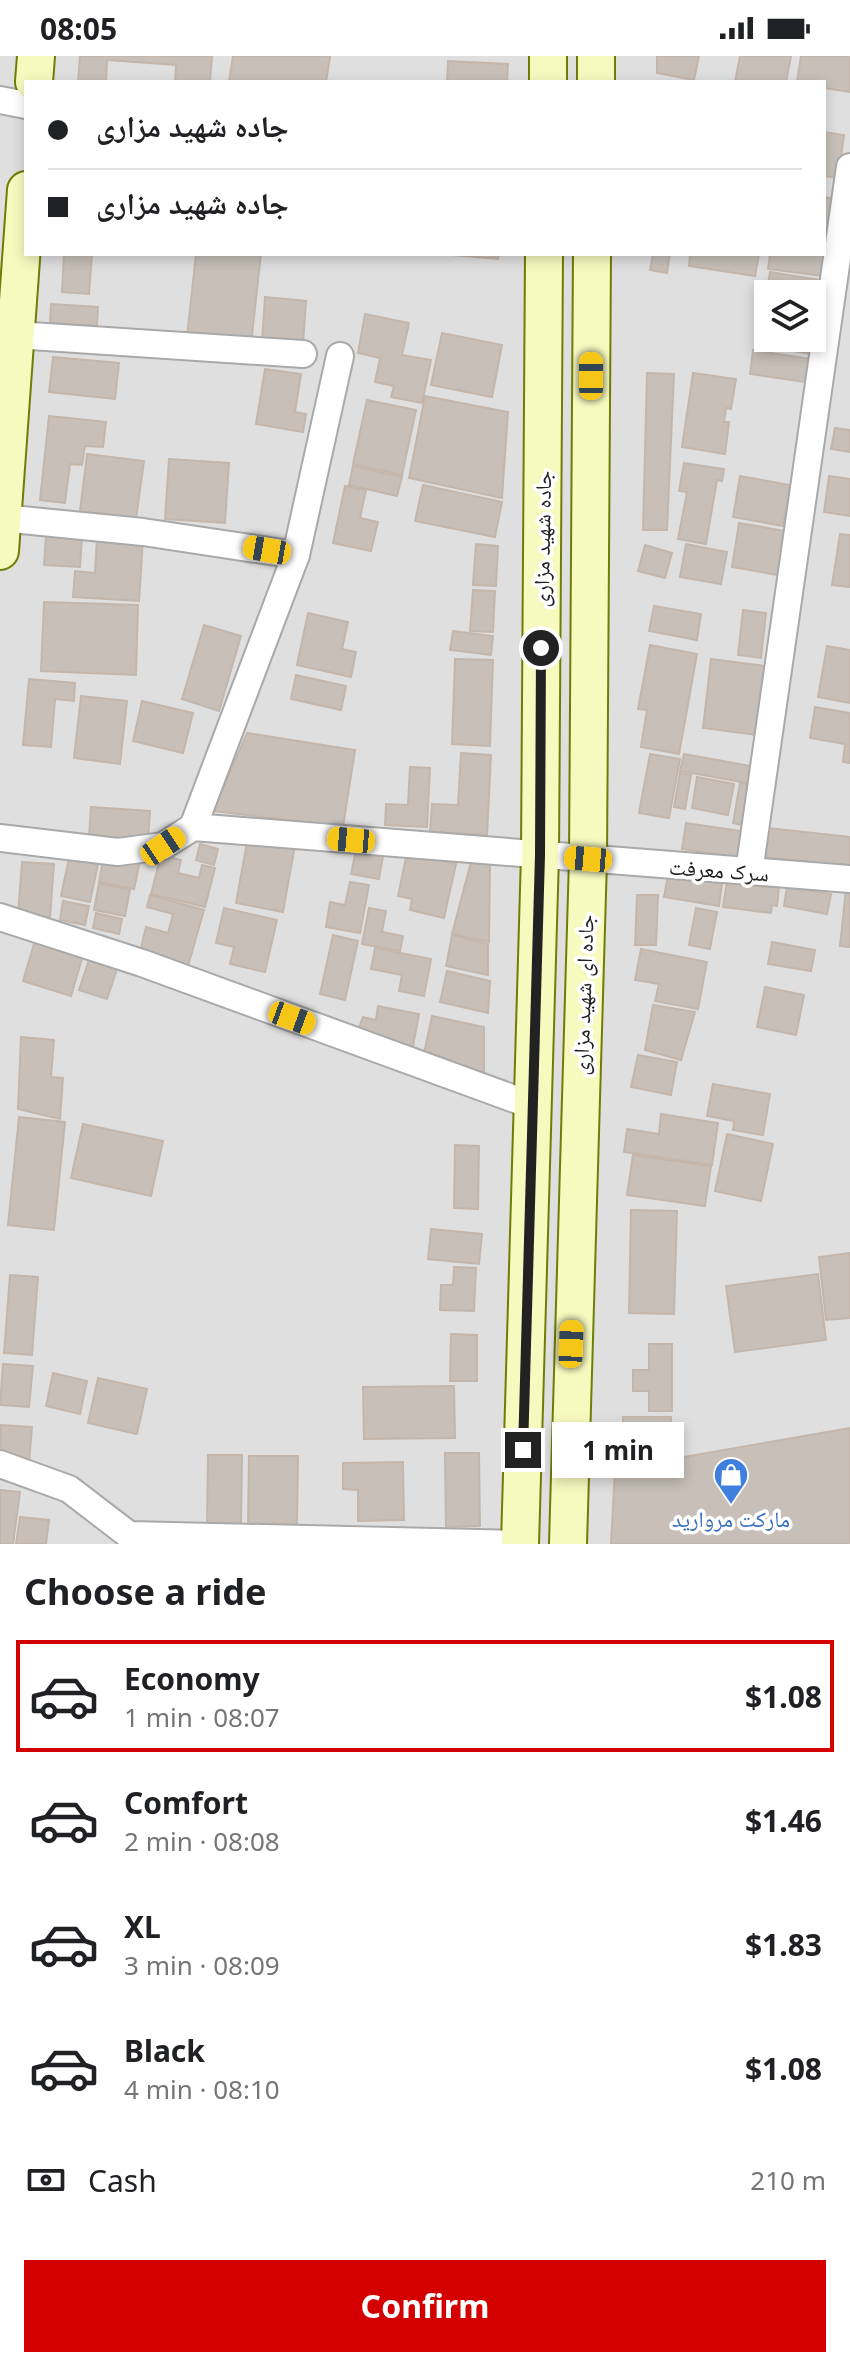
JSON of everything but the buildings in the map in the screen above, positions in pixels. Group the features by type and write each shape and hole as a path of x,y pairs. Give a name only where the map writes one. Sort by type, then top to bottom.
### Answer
{"main road":[{"path":"34,80 36,56"},
{"path":"548,56 548,80"},
{"path":"596,56 596,80"},
{"path":"1,535 24,219"},
{"name":"جاده شهید مزاری","path":"520,1544 540,855 544,256"},
{"name":"جاده ای شهید مزاری","path":"568,1544 588,859 592,256"}],"street":[{"path":"0,100 24,105"},
{"path":"749,872 850,167"},
{"path":"16,335 303,354"},
{"path":"0,838 118,852 163,846 193,827 296,555 340,356"},
{"path":"1,535 156,533 296,555"},
{"name":"سرک معرفت","path":"193,827 850,879"},
{"path":"0,917 142,963 531,1105"},
{"path":"0,1464 69,1489 129,1540 520,1544"}],"shaded area":[{"path":"0,56 850,56 850,1544 0,1544"}],"place":[{"name":"مارکت مروارید","path":"731,1506"}],"route":[{"path":"523,1450 540,855 541,648"}]}
